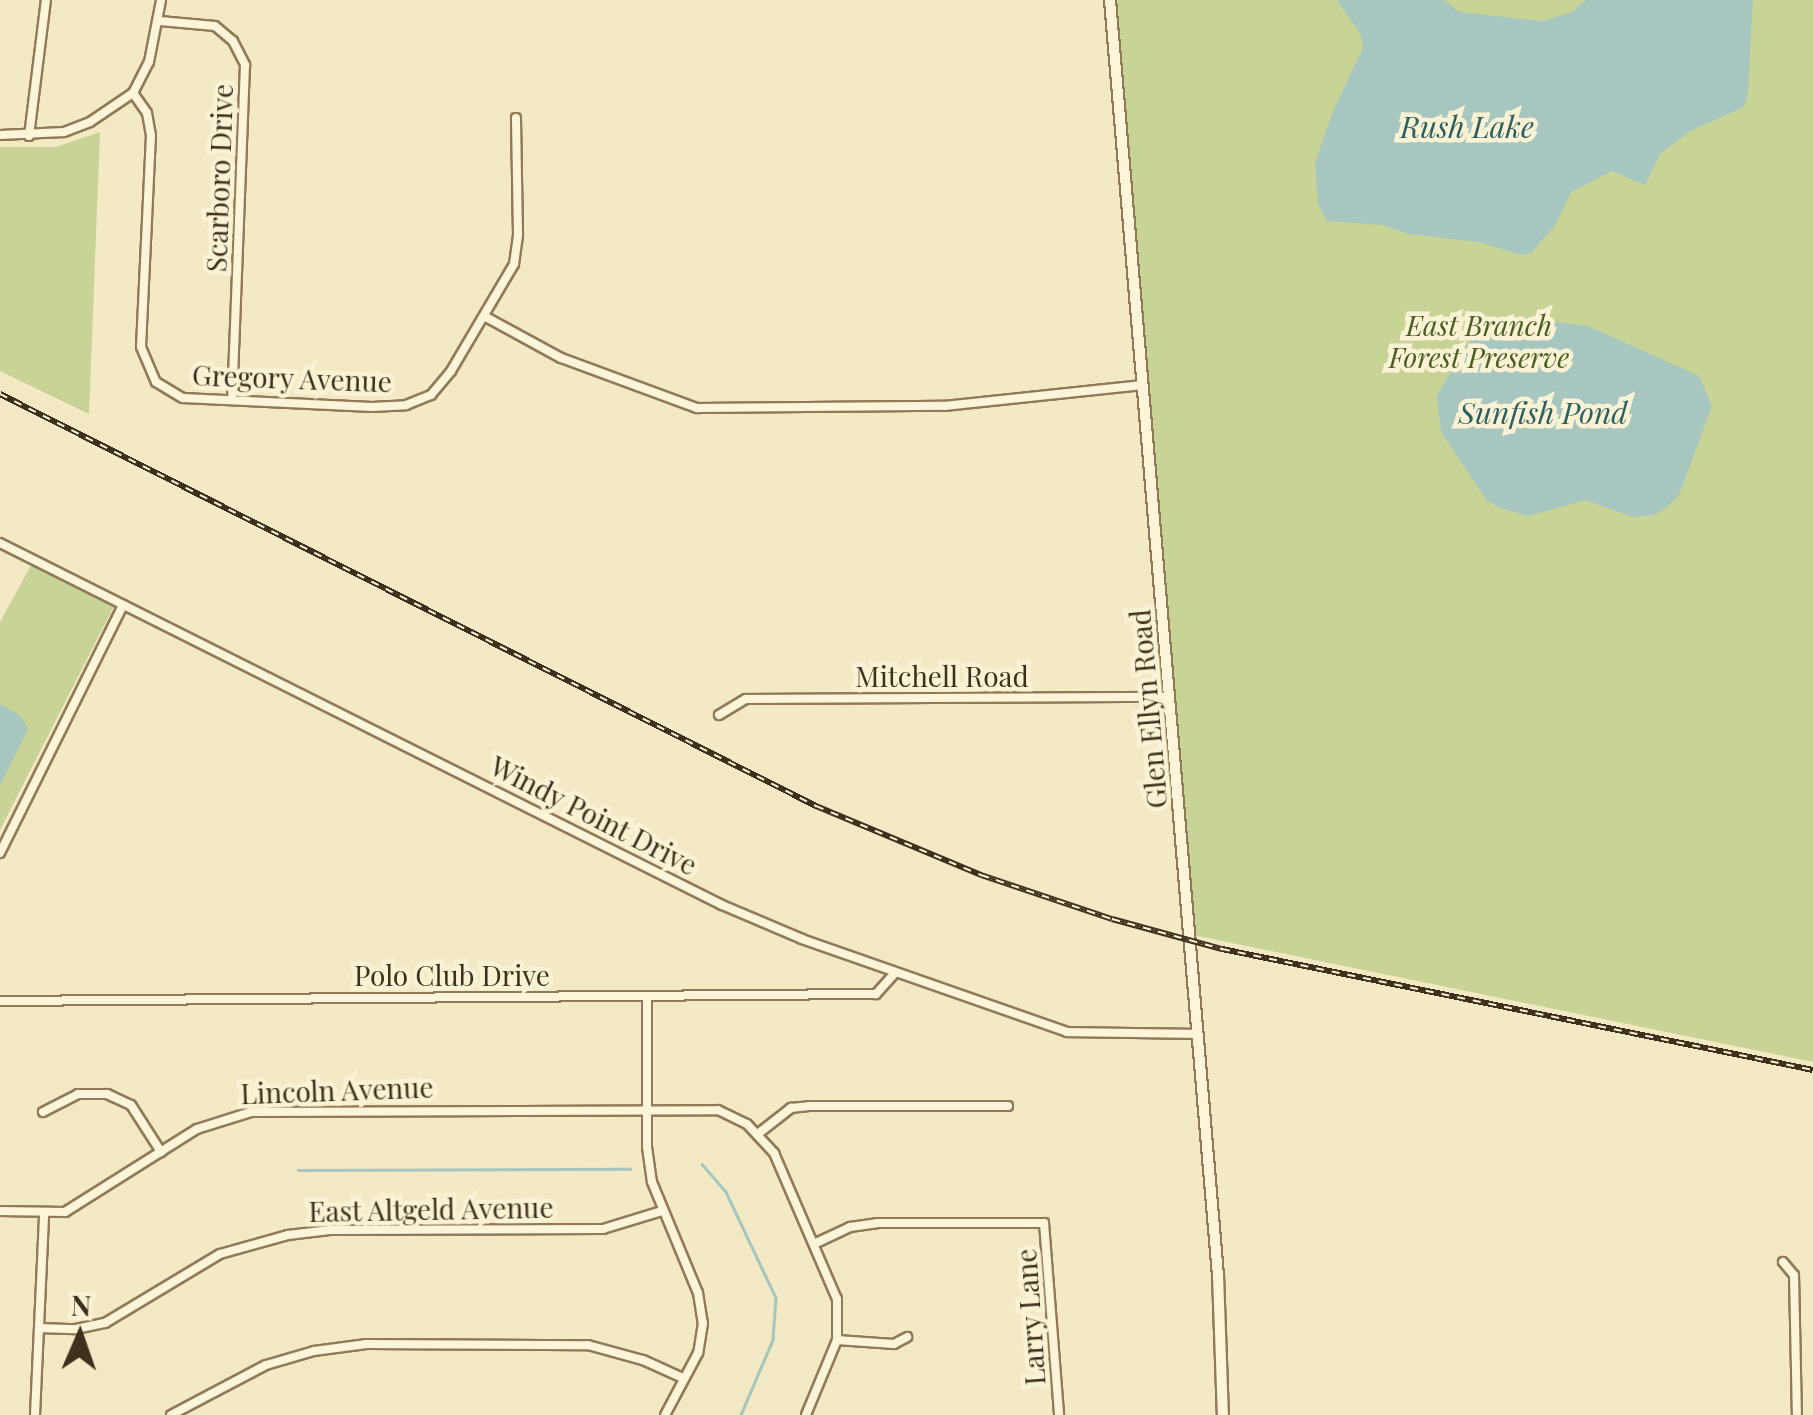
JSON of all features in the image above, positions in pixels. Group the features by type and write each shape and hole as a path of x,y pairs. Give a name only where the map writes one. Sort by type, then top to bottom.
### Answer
{"street":[{"path":"30,136 46,0"},
{"path":"0,134 64,132 90,122 133,92 149,62 160,21 161,0"},
{"name":"Glen Ellyn Road","path":"1110,0 1218,1275 1223,1415"},
{"name":"Scarboro Drive","path":"160,21 215,26 233,40 245,65 232,400"},
{"name":"Gregory Avenue","path":"133,92 147,113 151,135 144,361 156,382 169,393 232,400 372,406 414,403 444,382 509,274 518,250 516,118"},
{"path":"484,316 561,358 697,408 944,406 1143,386"},
{"name":"Windy Point Drive","path":"0,543 722,904 895,972 1067,1032 1198,1034"},
{"path":"0,853 124,604"},
{"name":"Mitchell Road","path":"719,715 746,699 1169,697"},
{"name":"Polo Club Drive","path":"0,1001 876,994 895,972"},
{"path":"647,996 648,1162 662,1211 702,1307 698,1353 665,1415"},
{"path":"44,1112 78,1094 108,1094 131,1106 161,1152"},
{"path":"806,1415 837,1340 837,1298 774,1153 760,1134 791,1108 1008,1106"},
{"name":"Lincoln Avenue","path":"0,1211 65,1212 212,1123 264,1110 703,1108 732,1116 760,1134"},
{"name":"East Altgeld Avenue","path":"39,1328 99,1325 220,1254 288,1235 603,1229 662,1211"},
{"path":"35,1415 44,1213"},
{"name":"Larry Lane","path":"816,1243 850,1227 877,1222 1037,1221 1047,1229 1059,1415"},
{"path":"1783,1262 1794,1275 1797,1415"},
{"path":"837,1340 894,1344 906,1337"},
{"path":"171,1415 266,1365 314,1351 367,1344 588,1345 643,1360 683,1378"}],"green space":[{"name":"East Branch Forest Preserve","path":"1113,0 1813,0 1813,1062 1193,935"},
{"path":"100,132 89,414 0,371 0,147 56,147"},
{"path":"34,560 114,606 0,830 0,622"}],"water":[{"name":"Rush Lake","path":"1337,0 1444,0 1459,12 1543,21 1572,12 1586,0 1753,0 1748,92 1744,107 1690,131 1660,154 1645,185 1612,171 1571,192 1556,224 1531,253 1521,255 1479,242 1408,234 1384,225 1327,221 1318,204 1315,162 1334,109 1363,48 1361,35"},
{"name":"Sunfish Pond","path":"1510,316 1588,326 1699,376 1712,406 1679,495 1667,507 1655,515 1632,517 1586,500 1528,516 1500,508 1486,499 1441,432 1437,395 1478,328 1487,320"},
{"path":"0,704 21,716 28,729 0,785"}],"waterway":[{"path":"702,1164 726,1192 776,1298 773,1340 741,1415"},
{"path":"298,1170 630,1169"}],"railway":[{"path":"0,394 816,806 981,875 1112,919 1222,949 1813,1070"}]}
